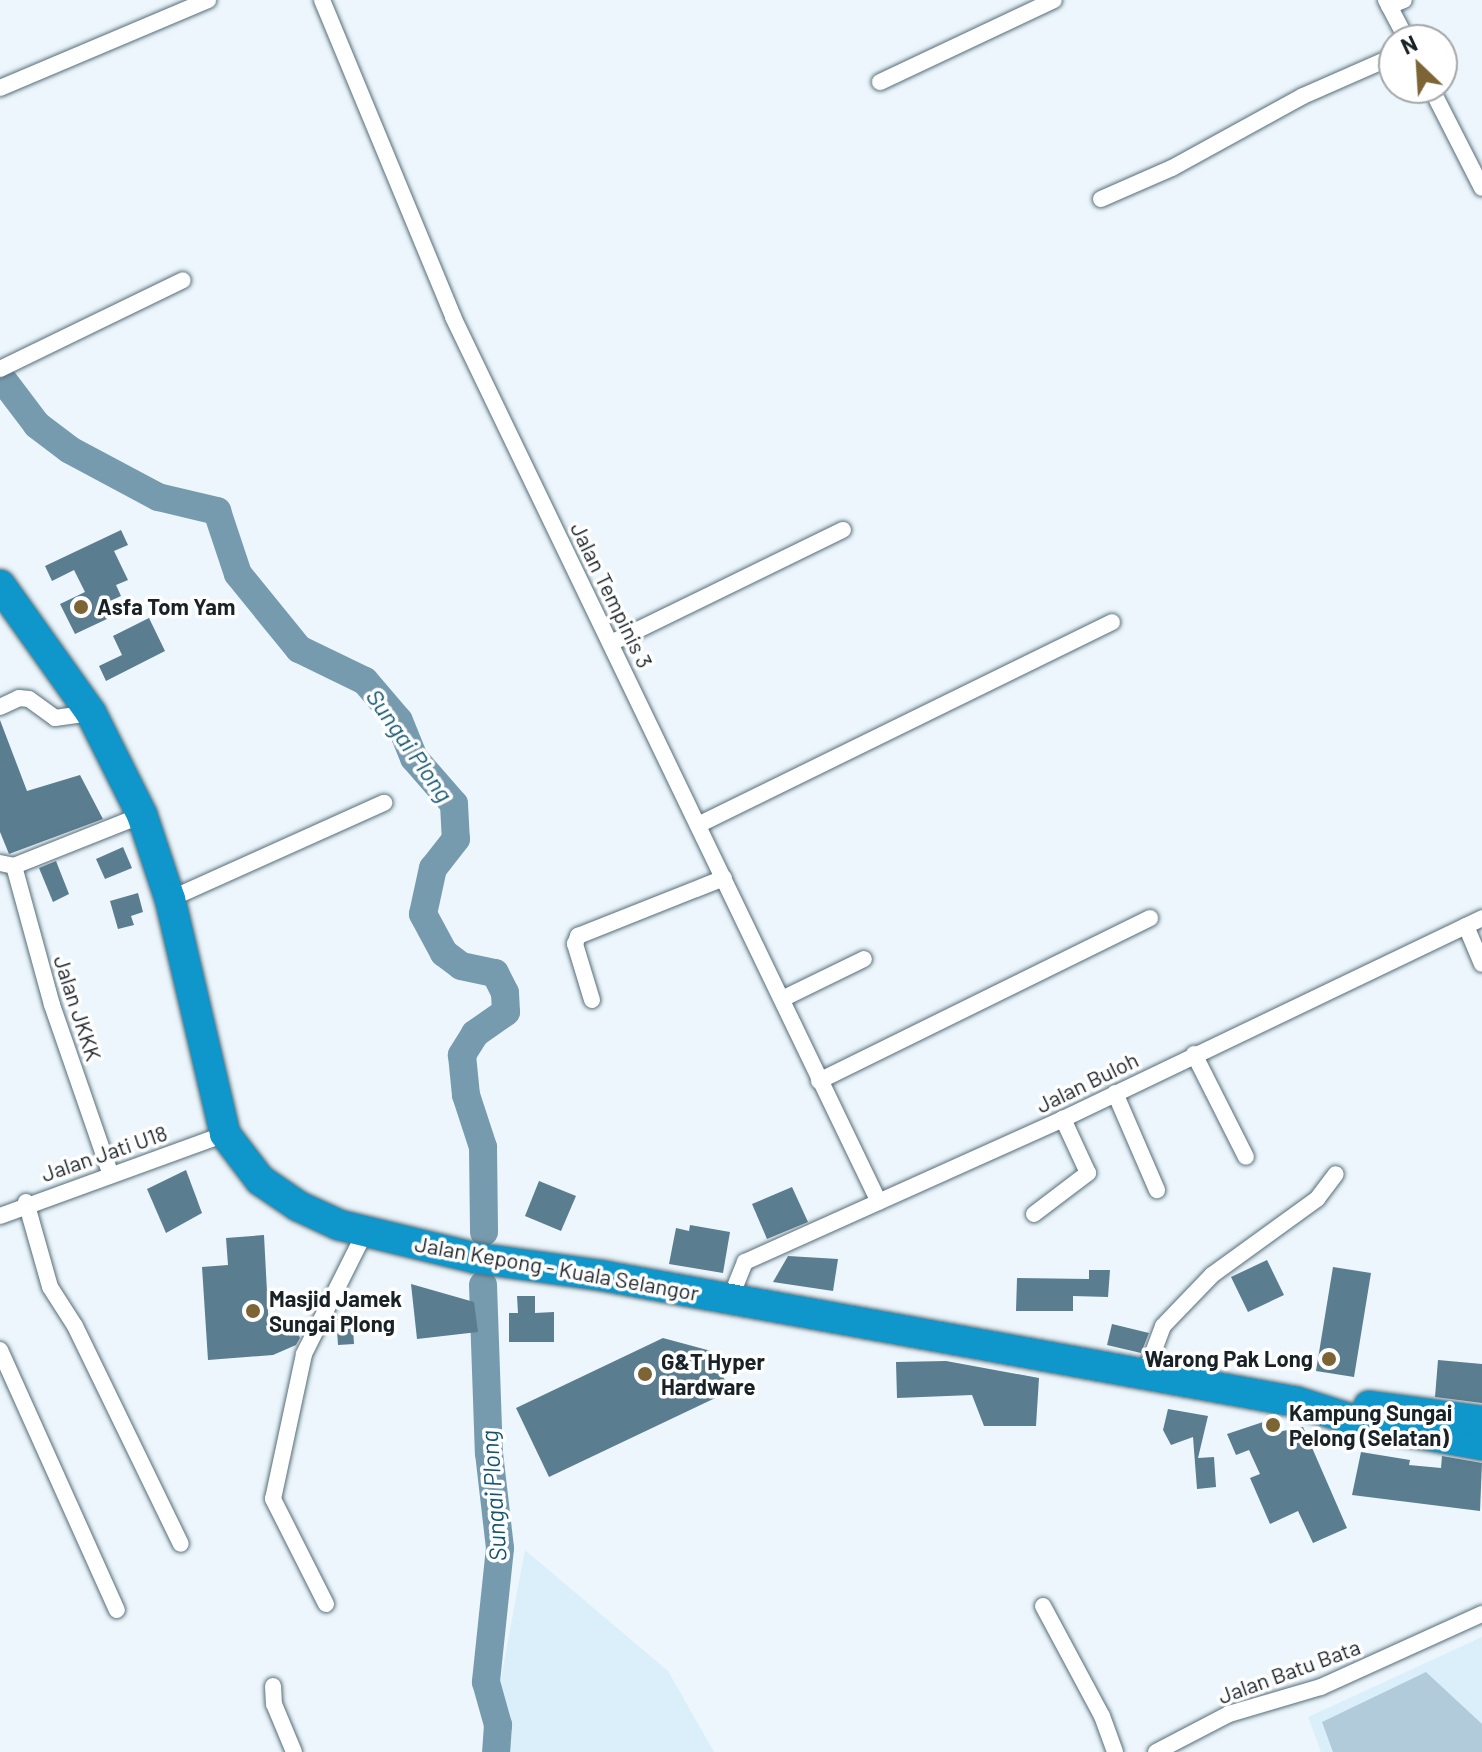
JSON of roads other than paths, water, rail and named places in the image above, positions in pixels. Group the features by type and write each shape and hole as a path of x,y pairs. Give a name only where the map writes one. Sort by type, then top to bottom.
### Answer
{"highway":[{"name":"Jalan Kepong - Kuala Selangor","path":"0,585 91,713 142,815 170,899 225,1134 260,1180 298,1206 365,1232 475,1258 730,1299 1145,1374 1327,1408 1366,1424 1482,1445"},
{"name":"Jalan Kepong - Kuala Selangor","path":"1327,1408 1374,1406 1482,1421"}],"street":[{"path":"0,88 170,7 208,0"},
{"name":"Jalan Tempinis 3","path":"322,0 453,317 879,1202"},
{"path":"880,82 1054,0"},
{"path":"1393,2 1401,24"},
{"path":"1101,199 1172,168 1303,96 1378,63"},
{"path":"1439,104 1482,188"},
{"path":"7,366 183,280"},
{"path":"611,643 843,530"},
{"path":"698,825 1112,622"},
{"path":"0,707 19,698 29,699 55,718 91,713"},
{"path":"170,899 384,803"},
{"path":"7,864 142,815"},
{"name":"Jalan JKKK","path":"7,864 111,1175"},
{"path":"592,1000 575,944 578,936 724,878"},
{"path":"819,1081 1150,918"},
{"name":"Jalan Buloh","path":"730,1299 745,1262 1063,1119 1482,918"},
{"path":"1466,926 1482,964"},
{"path":"782,999 864,959"},
{"path":"1194,1054 1246,1157"},
{"path":"1115,1093 1157,1190"},
{"path":"1034,1214 1088,1173 1063,1119"},
{"name":"Jalan Jati U18","path":"0,1216 26,1202 225,1134"},
{"path":"1145,1374 1163,1326 1212,1275 1317,1199 1336,1174"},
{"path":"26,1202 50,1287 75,1326 181,1544"},
{"path":"326,1604 273,1499 304,1354 365,1232"},
{"path":"0,1350 117,1610"},
{"path":"1043,1606 1102,1716 1115,1752"},
{"name":"Jalan Batu Bata","path":"1156,1752 1229,1714 1321,1687 1482,1614"},
{"path":"273,1686 274,1704 294,1752"}],"waterway":[{"name":"Sungai Plong","path":"0,376 37,425 70,450 158,497 217,511 238,574 299,649 365,681 399,721 414,758 454,804 456,839 433,868 423,914 444,953 461,966 495,973 505,993 506,1012 475,1034 462,1055 466,1095 483,1147 484,1232"},
{"name":"Sungai Plong","path":"483,1285 489,1453 500,1548 486,1682 498,1725 496,1752"}],"place":[{"name":"Asfa Tom Yam","path":"81,607"},
{"name":"Masjid Jamek Sungai Plong","path":"253,1311"},
{"name":"Warong Pak Long","path":"1329,1359"},
{"name":"G&T Hyper Hardware","path":"645,1374"},
{"name":"Kampung Sungai Pelong (Selatan)","path":"1273,1425"}]}
